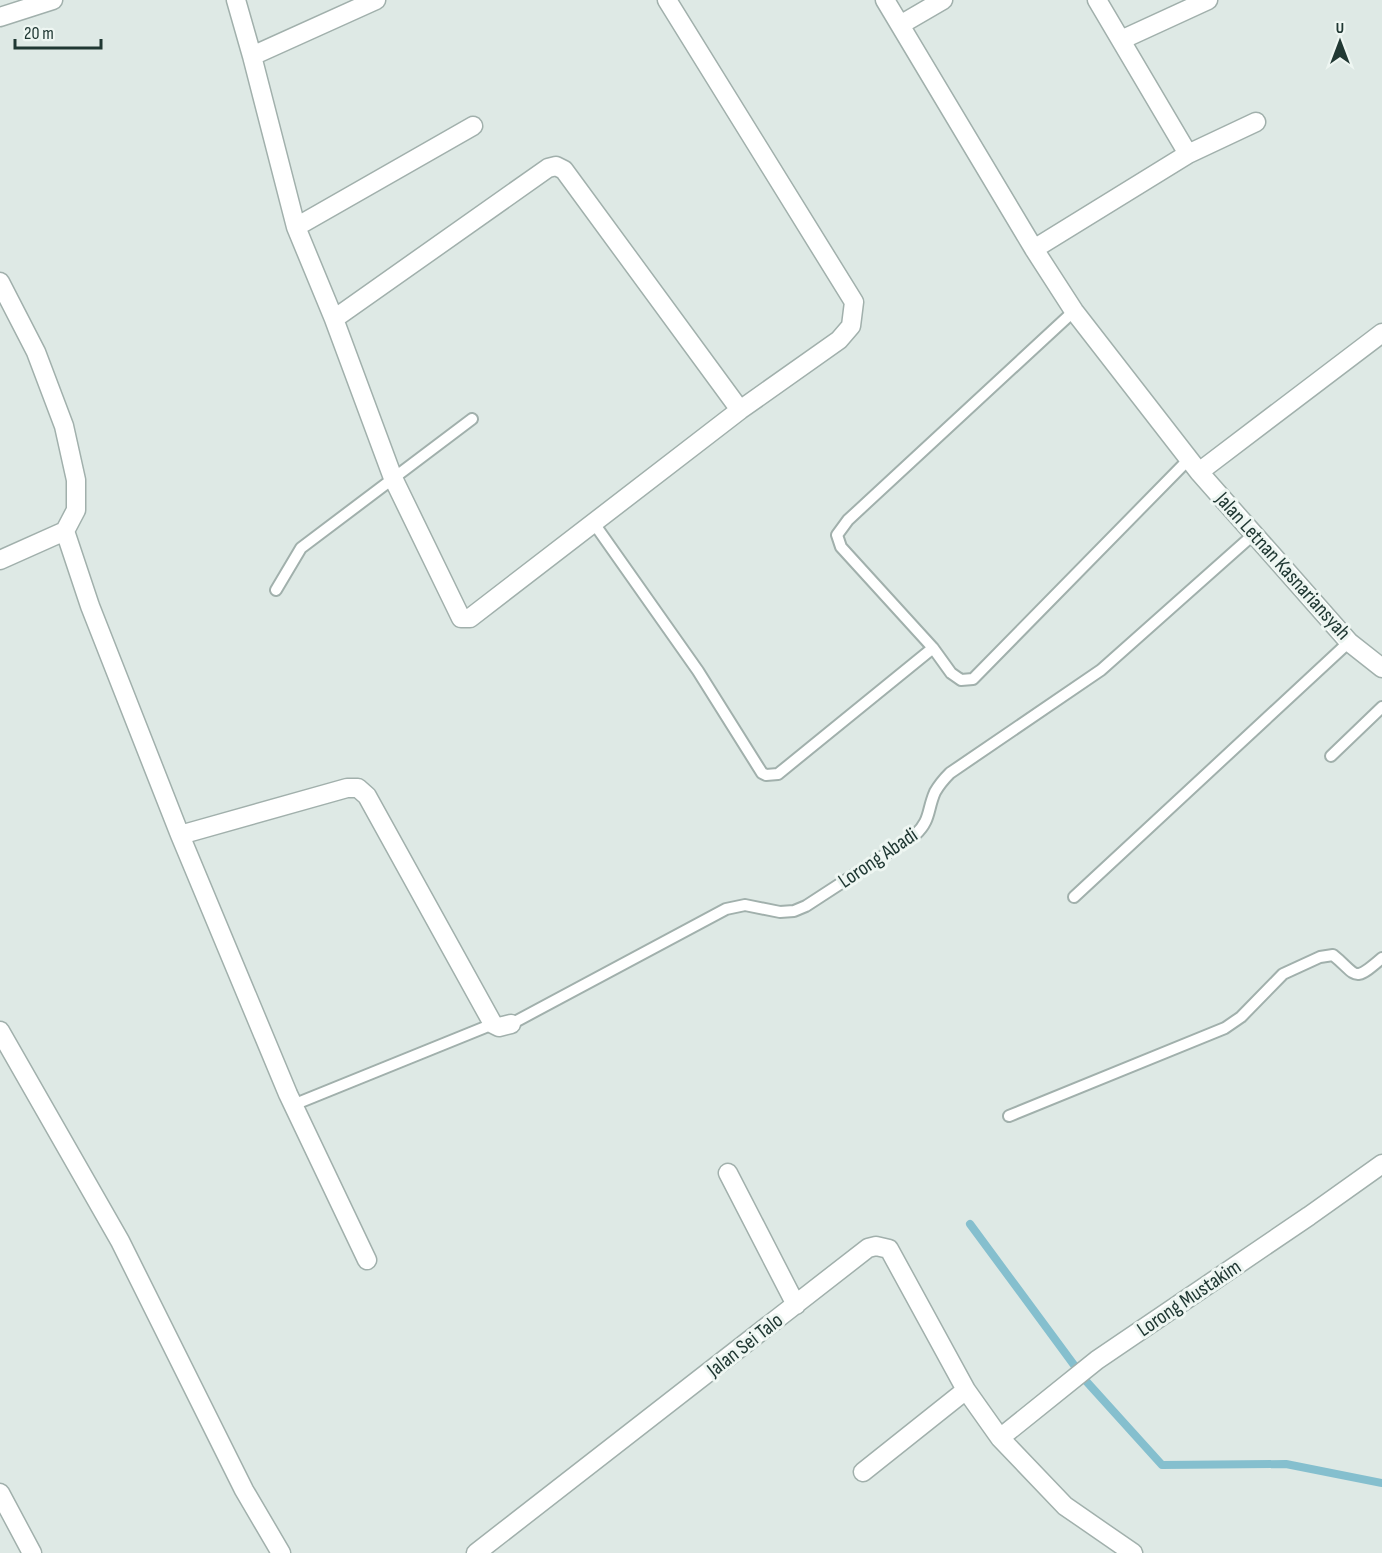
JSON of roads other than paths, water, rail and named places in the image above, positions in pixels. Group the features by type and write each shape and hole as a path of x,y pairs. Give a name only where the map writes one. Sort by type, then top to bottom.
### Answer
{"street":[{"path":"0,17 53,0"},
{"path":"236,0 296,227 334,319 393,478 460,618 465,619 470,618 740,410 839,340 851,326 854,302 667,0"},
{"path":"252,56 376,0"},
{"name":"Jalan Letnan Kasnariansyah","path":"885,0 1034,249 1074,311 1194,466 1349,642 1382,668"},
{"path":"900,25 943,0"},
{"path":"1097,0 1188,154"},
{"path":"1121,40 1208,0"},
{"path":"1034,249 1188,154 1256,122"},
{"path":"296,227 473,126"},
{"path":"334,319 548,168 556,166 564,170 740,410"},
{"path":"0,282 36,352 64,426 76,480 76,510 65,531 0,560"},
{"path":"1194,466 1382,333"},
{"path":"65,531 90,606 180,835 293,1105 367,1260"},
{"path":"180,835 347,788 358,788 364,791 502,1024"},
{"path":"0,1031 120,1241 244,1490 281,1553"},
{"name":"Lorong Mustakim","path":"1000,1438 1097,1360 1310,1216 1382,1164"},
{"path":"728,1173 796,1305"},
{"name":"Jalan Sei Talo","path":"476,1553 868,1248 883,1246 889,1249 966,1390 1000,1438 1065,1506 1133,1553"},
{"path":"863,1472 966,1390"},
{"path":"0,1493 32,1553"}],"lane":[{"path":"1074,311 848,520 837,535 841,547 933,648 951,673 961,681 973,679 1194,466"},
{"path":"276,590 301,548 472,418"},
{"path":"593,522 698,671 762,773 766,775 778,774 933,648"},
{"name":"Lorong Abadi","path":"293,1105 502,1024 726,909 746,905 780,912 794,911 806,906 915,835 927,820 934,793 950,773 1101,670 1254,534"},
{"path":"1074,897 1349,642"},
{"path":"1330,756 1382,708"},
{"path":"1009,1116 1225,1028 1240,1017 1283,974 1320,957 1333,955 1350,972 1356,974 1368,970 1382,958"}],"waterway":[{"path":"970,1224 1077,1369"},
{"path":"1086,1381 1162,1465 1286,1464 1382,1483"}]}
